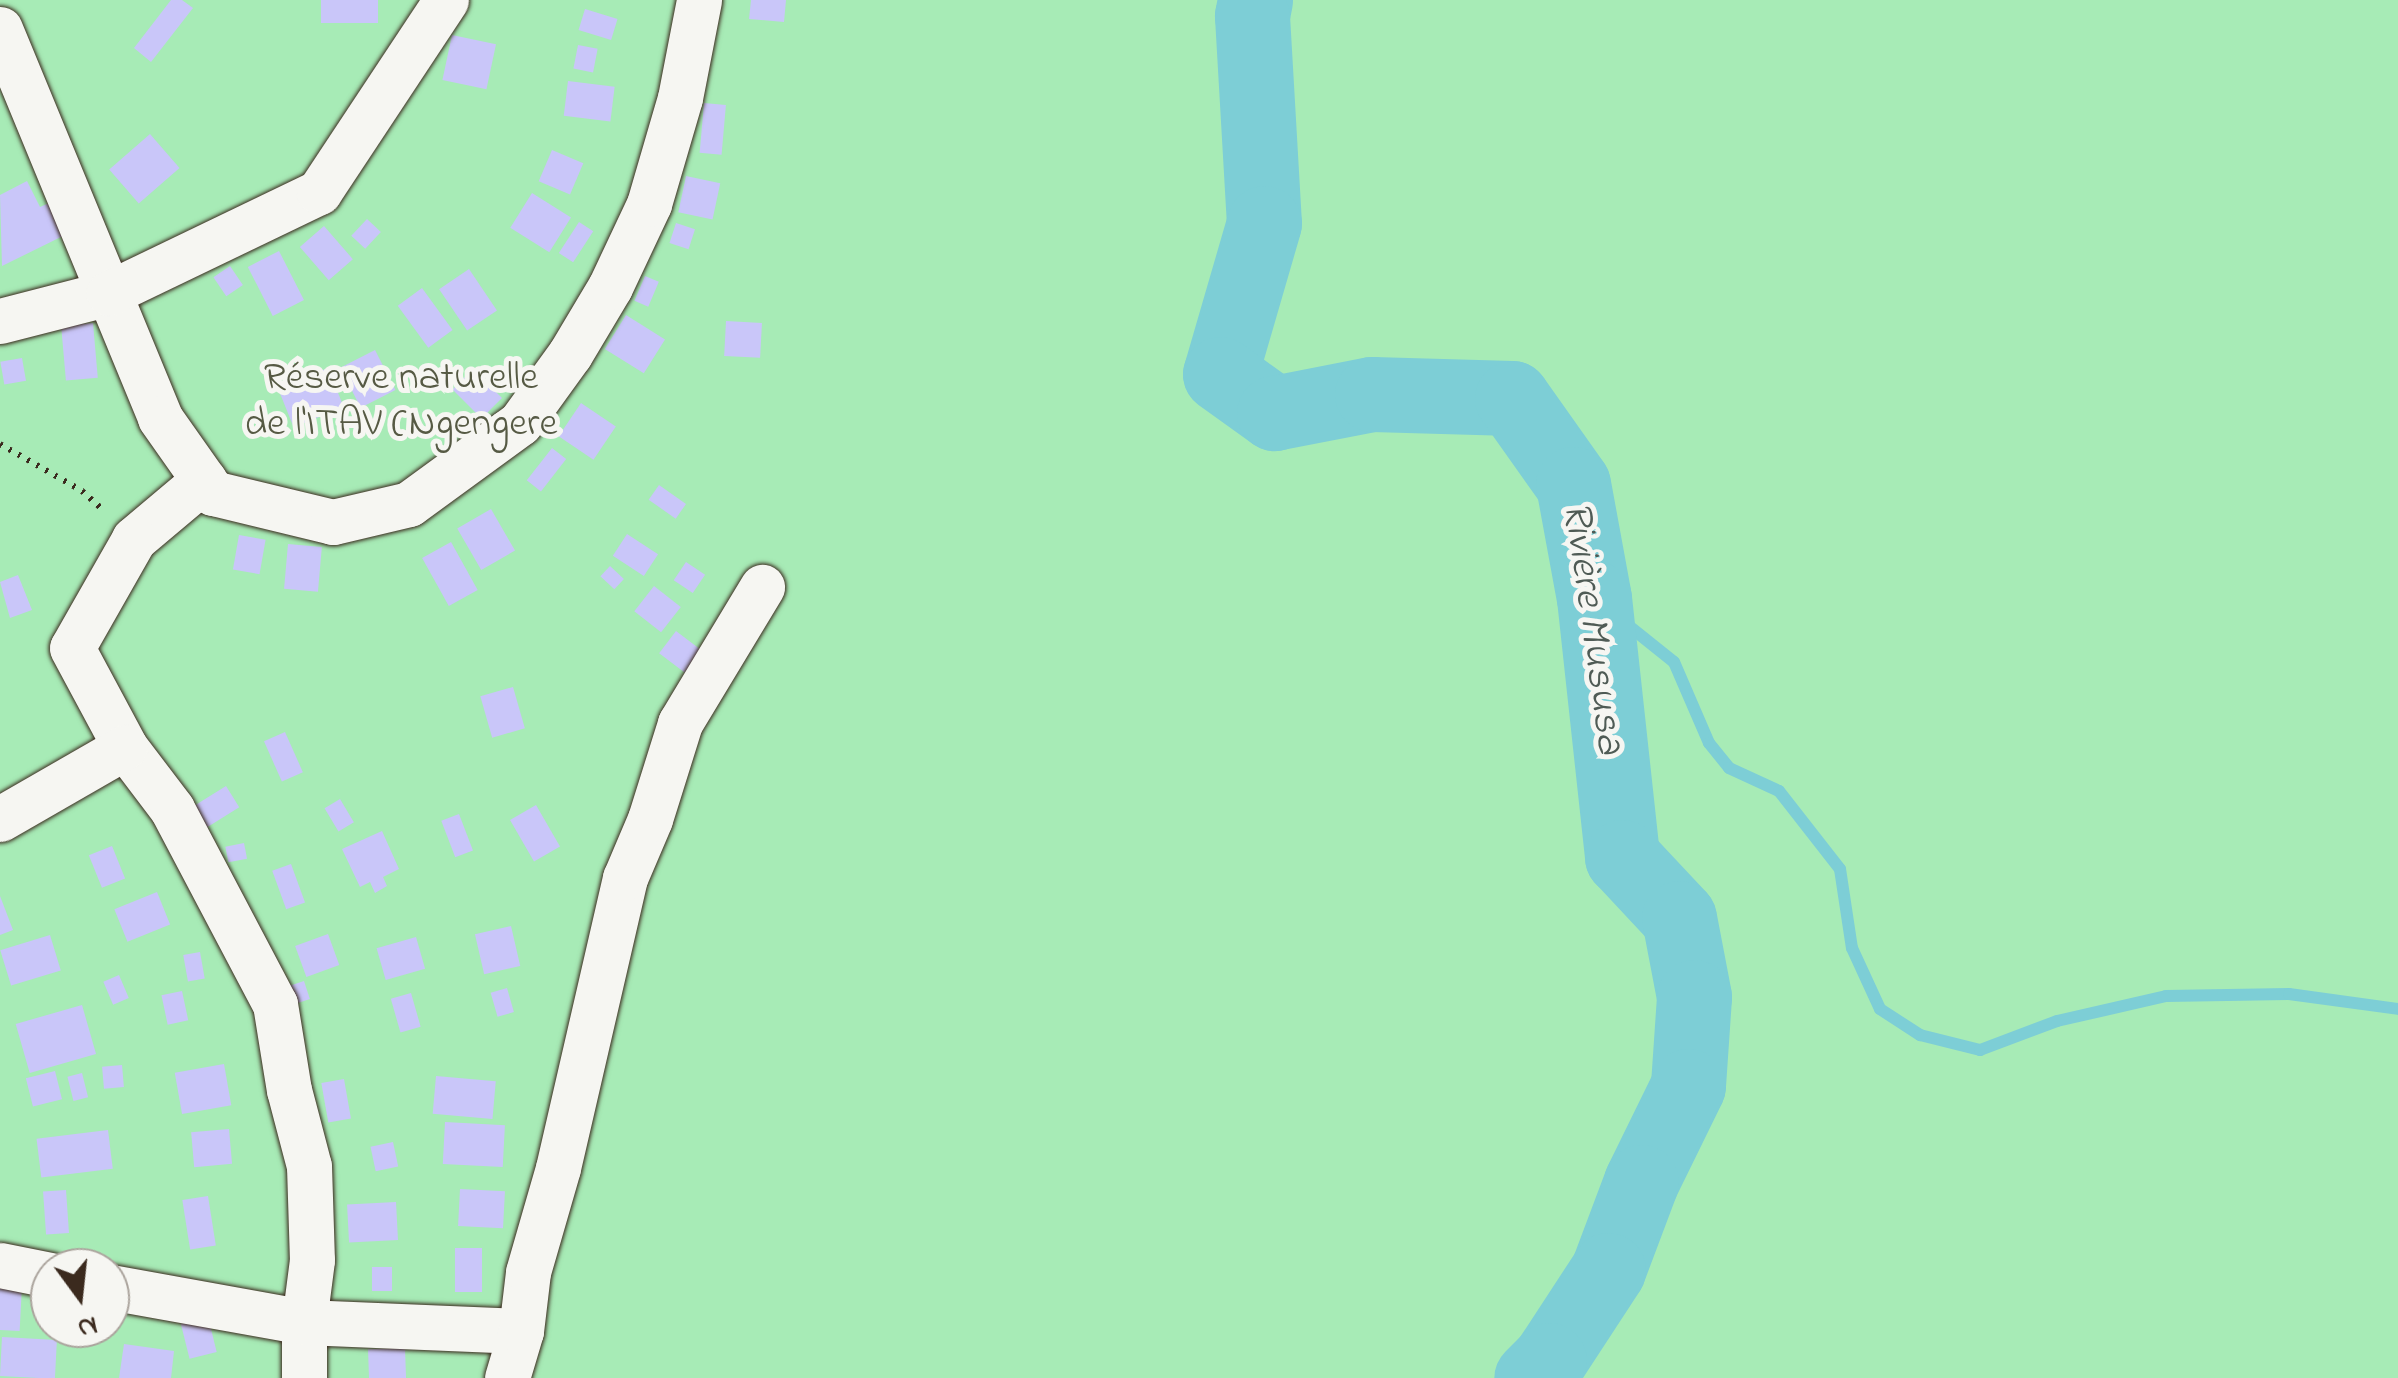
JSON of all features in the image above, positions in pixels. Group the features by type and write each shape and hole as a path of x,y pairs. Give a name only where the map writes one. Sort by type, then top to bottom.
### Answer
{"street":[{"path":"0,321 109,293 318,192 446,0"},
{"path":"0,29 160,418 214,492 333,522 408,504 520,422 600,304 648,204 680,98 699,0"},
{"path":"204,480 134,539 72,648 125,746 172,809 275,1004 309,1166 312,1260 304,1322 304,1378"},
{"path":"507,1378 522,1330 528,1272 558,1168 625,878 650,820 680,724 762,587"},
{"path":"0,820 125,746"},
{"path":"0,1264 30,1271"},
{"path":"130,1291 304,1322 522,1330"}],"path":[{"path":"0,444 82,491 134,539"}],"green space":[{"name":"Réserve naturelle de l'ITAV (Ngengere","path":"0,0 2398,0 2398,1378 0,1378"}],"building":[{"path":"171,0 182,0 193,8 151,62 134,48"},
{"path":"321,0 378,0 378,23 321,23"},
{"path":"751,0 786,0 784,22 749,19"},
{"path":"585,9 618,19 611,40 579,30"},
{"path":"452,35 496,44 486,89 442,80"},
{"path":"578,45 598,49 593,72 573,69"},
{"path":"568,81 615,87 610,121 564,116"},
{"path":"704,103 726,105 722,155 700,153"},
{"path":"150,134 180,168 139,203 109,169"},
{"path":"552,150 583,163 570,195 539,181"},
{"path":"686,176 720,183 713,219 678,212"},
{"path":"27,181 40,207 51,202 67,234 2,266 0,195"},
{"path":"532,193 571,217 549,252 510,228"},
{"path":"367,219 381,232 365,249 351,236"},
{"path":"579,222 593,231 573,262 559,253"},
{"path":"676,223 695,229 689,249 670,243"},
{"path":"324,226 353,259 329,280 300,247"},
{"path":"279,251 304,300 273,316 248,267"},
{"path":"230,266 243,285 226,296 213,277"},
{"path":"469,269 497,310 467,331 439,289"},
{"path":"645,276 659,282 648,307 634,301"},
{"path":"422,288 453,330 428,348 398,306"},
{"path":"626,315 665,339 644,373 605,349"},
{"path":"726,321 762,323 760,358 724,356"},
{"path":"93,323 98,378 66,381 61,326"},
{"path":"375,350 395,390 361,408 340,368"},
{"path":"22,358 26,381 4,384 0,362"},
{"path":"328,368 344,407 294,427 278,388"},
{"path":"473,369 502,398 481,418 452,390"},
{"path":"581,403 616,426 593,460 559,436"},
{"path":"552,448 566,459 541,491 527,480"},
{"path":"659,485 686,504 676,519 649,500"},
{"path":"491,509 515,551 481,570 457,528"},
{"path":"627,534 658,554 644,576 613,556"},
{"path":"239,535 266,540 260,574 233,569"},
{"path":"451,542 478,590 449,606 422,558"},
{"path":"288,544 322,547 318,592 284,589"},
{"path":"686,562 705,575 693,593 674,580"},
{"path":"610,566 624,579 614,589 600,576"},
{"path":"18,575 32,610 10,618 0,582"},
{"path":"654,586 681,607 661,632 634,611"},
{"path":"676,631 705,653 688,675 659,653"},
{"path":"513,687 525,728 492,738 480,696"},
{"path":"285,732 303,772 282,782 264,741"},
{"path":"226,786 239,807 202,831 189,809"},
{"path":"340,799 354,822 338,831 325,808"},
{"path":"536,805 560,847 534,862 510,820"},
{"path":"459,814 473,850 455,857 441,821"},
{"path":"382,831 399,869 383,877 387,886 375,893 370,882 360,887 342,849"},
{"path":"244,843 247,859 228,862 225,847"},
{"path":"112,846 125,878 102,888 89,855"},
{"path":"291,864 305,903 286,909 272,871"},
{"path":"157,892 170,924 127,942 114,909"},
{"path":"0,896 13,930 0,935"},
{"path":"511,926 520,966 484,974 475,934"},
{"path":"328,934 339,965 306,977 295,946"},
{"path":"50,935 61,970 11,986 0,950"},
{"path":"416,937 425,969 386,980 377,948"},
{"path":"200,952 205,979 188,982 183,955"},
{"path":"119,975 129,998 113,1005 103,982"},
{"path":"304,981 310,999 296,1004 290,986"},
{"path":"507,988 514,1012 498,1017 491,993"},
{"path":"182,991 188,1020 168,1025 161,995"},
{"path":"411,993 421,1027 400,1032 391,999"},
{"path":"82,1005 96,1054 30,1073 16,1024"},
{"path":"224,1064 231,1105 182,1114 175,1073"},
{"path":"122,1065 124,1087 104,1089 102,1067"},
{"path":"55,1071 62,1099 33,1106 26,1078"},
{"path":"82,1073 88,1097 73,1101 67,1077"},
{"path":"436,1076 496,1081 492,1119 433,1114"},
{"path":"344,1079 351,1118 328,1122 321,1083"},
{"path":"445,1122 505,1125 503,1167 443,1164"},
{"path":"229,1129 232,1164 194,1167 191,1132"},
{"path":"108,1130 113,1169 41,1177 37,1139"},
{"path":"393,1142 398,1166 376,1171 371,1147"},
{"path":"460,1189 505,1191 503,1228 458,1226"},
{"path":"66,1190 69,1233 46,1234 43,1192"},
{"path":"208,1196 216,1245 190,1249 182,1200"},
{"path":"396,1202 398,1240 349,1243 347,1205"},
{"path":"455,1248 482,1248 482,1292 455,1292"},
{"path":"372,1267 392,1267 392,1291 372,1291"},
{"path":"0,1285 22,1286 20,1331 0,1330"},
{"path":"208,1317 217,1352 190,1359 181,1324"},
{"path":"2,1337 30,1338 30,1348 56,1348 55,1378 0,1376"},
{"path":"130,1345 174,1351 171,1378 119,1378 123,1348"},
{"path":"405,1348 406,1378 369,1378 368,1349"}],"waterway":[{"name":"Rivière Mususa","path":"1255,0 1252,16 1264,223 1220,374 1274,413 1372,394 1512,398 1573,484 1594,598 1622,857 1679,918 1694,997 1688,1086 1641,1182 1608,1270 1549,1360 1531,1378"},
{"path":"1594,598 1674,662 1709,743 1729,768 1779,791 1840,869 1852,948 1880,1009 1920,1035 1980,1050 2057,1021 2166,996 2289,994 2398,1009"},
{"name":"Rivière Mususa","path":"1542,1378 1549,1360"}]}
